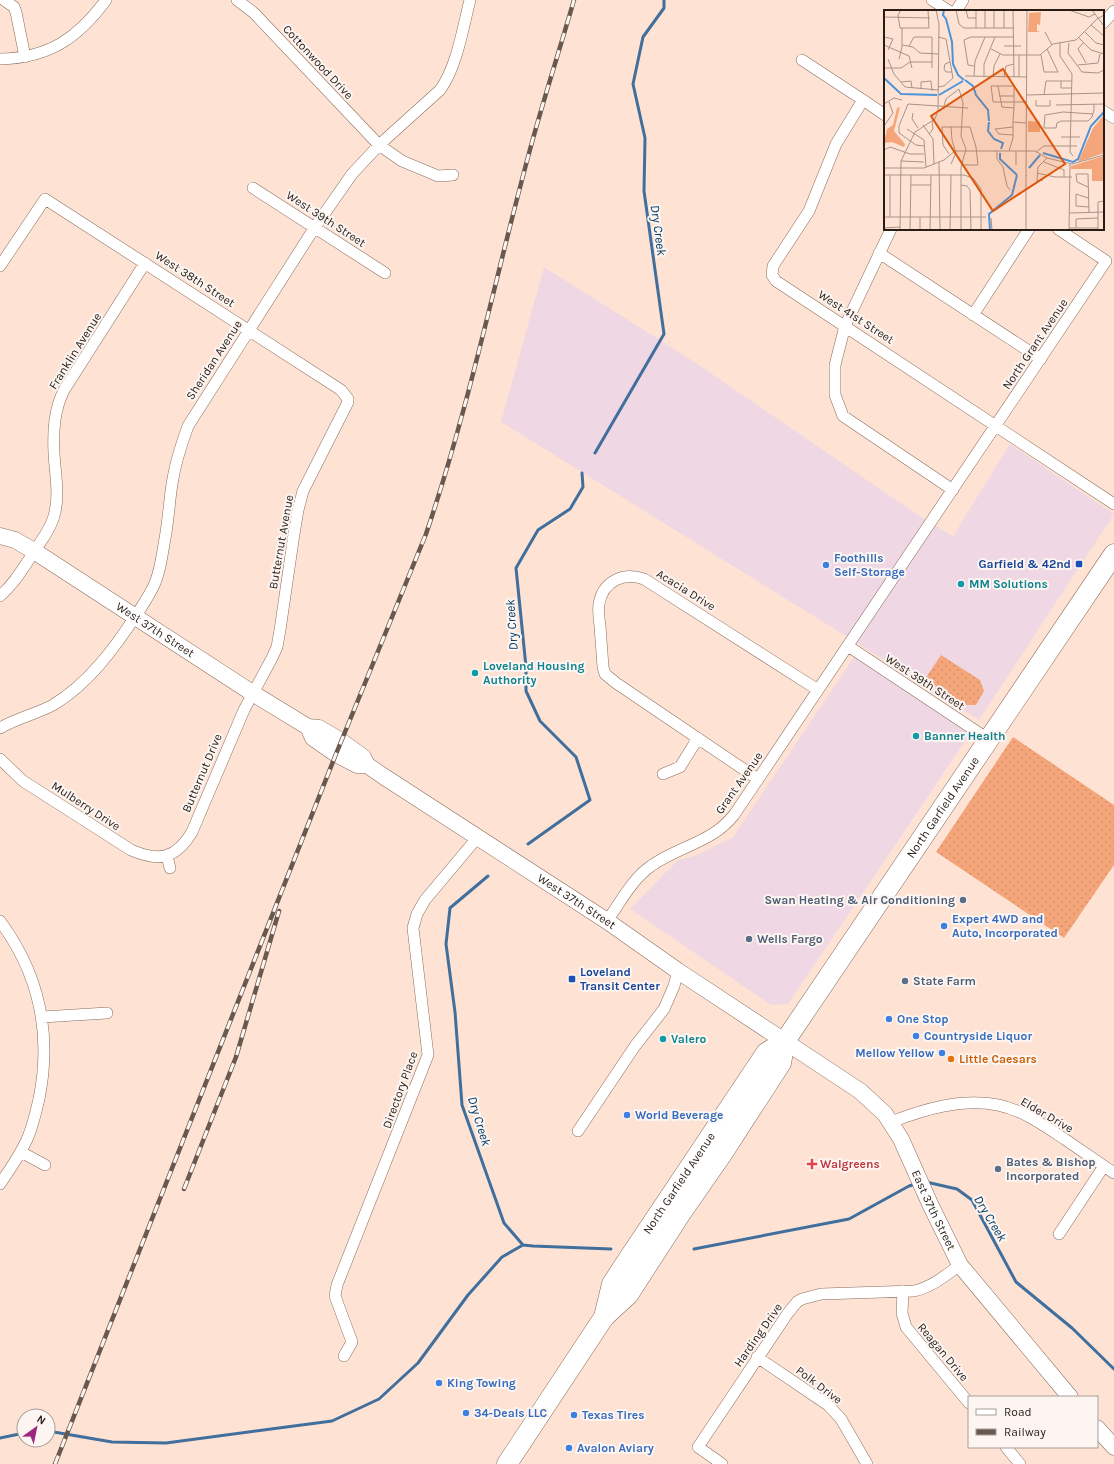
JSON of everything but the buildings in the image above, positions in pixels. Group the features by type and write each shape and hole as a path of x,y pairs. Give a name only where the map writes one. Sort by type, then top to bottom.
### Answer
{"highway":[{"name":"North Garfield Avenue","path":"506,1464 604,1316 612,1284 624,1264 766,1053 785,1041 1114,554"}],"street":[{"path":"4,0 14,7 16,12 25,57"},
{"path":"0,59 25,57 50,50 67,40 84,26 106,0"},
{"name":"Cottonwood Drive","path":"237,0 254,13 379,145 402,161 438,176 453,175"},
{"name":"Sheridan Avenue","path":"0,728 17,719 53,705 69,693 101,664 121,638 148,597 155,582 165,543 172,484 178,454 195,414 315,227 352,174 379,145 440,90 455,59 470,0"},
{"path":"932,0 948,10"},
{"path":"957,10 963,0"},
{"path":"1104,21 1114,11"},
{"path":"802,60 884,114"},
{"name":"West 41st Street","path":"862,100 836,144 809,211 773,266 772,275 776,281 1114,504"},
{"path":"1104,112 1114,118"},
{"name":"West 39th Street","path":"253,188 385,273"},
{"name":"West 38th Street","path":"0,266 45,199 341,390 348,399"},
{"path":"890,230 845,326 835,365 835,395 843,416 953,490"},
{"path":"973,315 1029,230"},
{"name":"North Grant Avenue","path":"848,646 1106,261 1060,230"},
{"path":"879,253 1041,359"},
{"name":"Franklin Avenue","path":"0,596 15,581 50,528 54,515 58,488 54,453 54,432 55,415 60,399 64,390 146,263"},
{"name":"Butternut Avenue","path":"254,694 277,647 298,510 303,491 347,407 348,399"},
{"name":"West 37th Street","path":"0,536 15,540 34,551 254,694 308,727 313,738 336,754 357,765 367,765 477,838 607,921 678,971 785,1041"},
{"name":"Acacia Drive","path":"758,779 605,674 602,659 599,602 606,589 611,583 623,577 637,577 650,582 818,690"},
{"name":"West 39th Street","path":"848,646 988,739"},
{"name":"Grant Avenue","path":"607,921 632,885 650,866 712,834 724,826 734,815 848,646"},
{"name":"Butternut Drive","path":"167,856 183,844 192,832 244,710 254,694"},
{"path":"663,774 680,766 698,738"},
{"name":"Mulberry Drive","path":"0,759 23,781 131,850 150,857 167,856"},
{"name":"Directory Place","path":"344,1356 352,1342 335,1296 337,1285 428,1055 413,928 417,914 424,900 477,838"},
{"path":"167,856 170,868"},
{"path":"0,921 25,965 36,990 42,1017 44,1046 44,1065 41,1089 35,1117 21,1152 0,1184"},
{"path":"578,1131 635,1046 664,1009 674,986 678,971"},
{"path":"42,1017 107,1013"},
{"name":"East 37th Street","path":"785,1041 860,1091 891,1122 960,1265 1069,1396"},
{"name":"Elder Drive","path":"891,1122 918,1111 949,1104 977,1103 999,1105 1018,1112 1043,1125 1114,1173"},
{"path":"21,1152 45,1165"},
{"path":"1059,1234 1104,1166"},
{"name":"Harding Drive","path":"722,1464 698,1447 757,1357 797,1302 802,1299 821,1294 914,1291 929,1286 960,1265"},
{"name":"Reagan Drive","path":"903,1291 902,1313 906,1327 968,1402"},
{"name":"Polk Drive","path":"757,1357 828,1405 841,1419 867,1464"},
{"path":"1098,1429 1114,1447"},
{"path":"1007,1448 1020,1464"}],"shaded area":[{"path":"544,267 693,361 921,517 953,536 1010,444 1114,514 979,720 501,422"},
{"path":"941,655 980,680 984,691 976,705 965,705 925,679"},
{"path":"854,657 970,734 788,1004 771,1005 630,909 678,860 695,856 733,837"},
{"path":"1013,737 1114,805 1114,865 1064,938 936,852"}],"waterway":[{"name":"Dry Creek","path":"595,453 664,334 644,191 645,138 633,84 643,37 664,8 664,0"},
{"name":"Dry Creek","path":"528,844 590,800 576,757 540,721 526,691 526,667 516,568 538,530 570,509 583,487 582,473"},
{"name":"Dry Creek","path":"488,876 450,908 446,944 455,1012 462,1105 504,1223 523,1245 611,1249"},
{"name":"Dry Creek","path":"926,1182 957,1189 972,1200 1016,1282 1072,1328 1114,1369"},
{"name":"Dry Creek","path":"694,1249 849,1219 909,1186 916,1184"},
{"path":"56,1432 112,1442 166,1443 332,1421 379,1399 418,1363 468,1295 502,1257 523,1245"},
{"path":"0,1438 16,1435"}],"railway":[{"path":"55,1464 336,754 426,534 455,441 528,157 574,0"},
{"path":"184,1189 236,1057 279,911"}],"place":[{"name":"Garfield & 42nd","path":"1079,564"},
{"name":"Foothills Self-Storage","path":"826,565"},
{"name":"MM Solutions","path":"961,584"},
{"name":"Loveland Housing Authority","path":"475,673"},
{"name":"Banner Health","path":"916,736"},
{"name":"Swan Heating & Air Conditioning","path":"963,900"},
{"name":"Expert 4WD and Auto, Incorporated","path":"944,926"},
{"name":"Wells Fargo","path":"749,939"},
{"name":"Loveland Transit Center","path":"572,979"},
{"name":"State Farm","path":"905,981"},
{"name":"One Stop","path":"889,1019"},
{"name":"Countryside Liquor","path":"916,1036"},
{"name":"Valero","path":"663,1039"},
{"name":"Mellow Yellow","path":"942,1053"},
{"name":"Little Caesars","path":"951,1059"},
{"name":"World Beverage","path":"627,1115"},
{"name":"Walgreens","path":"812,1164"},
{"name":"Bates & Bishop Incorporated","path":"998,1169"},
{"name":"King Towing","path":"439,1383"},
{"name":"34-Deals LLC","path":"466,1413"},
{"name":"Texas Tires","path":"574,1415"},
{"name":"Avalon Aviary","path":"569,1448"}]}
